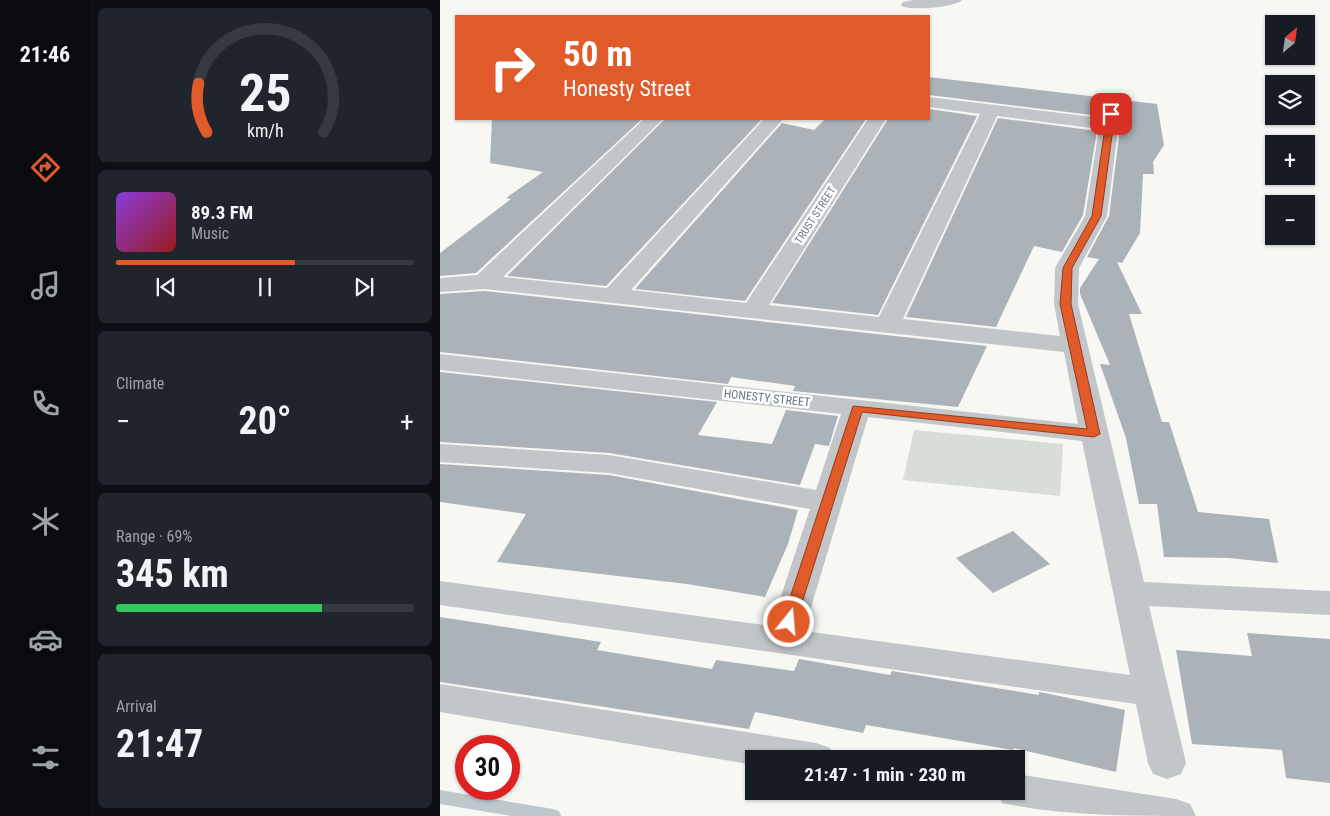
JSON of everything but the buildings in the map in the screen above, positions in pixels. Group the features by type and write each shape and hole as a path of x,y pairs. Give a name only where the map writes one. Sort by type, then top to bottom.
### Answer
{"street":[{"path":"908,5 955,0"},
{"path":"930,102 991,110 1110,120 1096,216 1067,268 1066,304 1167,763"},
{"path":"887,326 991,110"},
{"path":"484,282 653,120"},
{"path":"614,296 773,120"},
{"name":"TRUST STREET","path":"753,311 876,120"},
{"path":"440,284 484,282 1074,345"},
{"name":"HONESTY STREET","path":"440,362 1094,434"},
{"path":"784,640 857,408"},
{"path":"440,453 609,464 826,502"},
{"path":"440,593 1150,692"},
{"path":"1131,593 1330,603"},
{"path":"440,698 761,750"},
{"path":"1025,792 1176,816"}],"shaded area":[{"path":"914,430 1063,444 1060,496 903,480"}],"waterway":[{"path":"440,797 553,816"}],"route":[{"path":"789,622 857,408 1094,434 1066,304 1067,268 1096,216 1111,114"}]}
